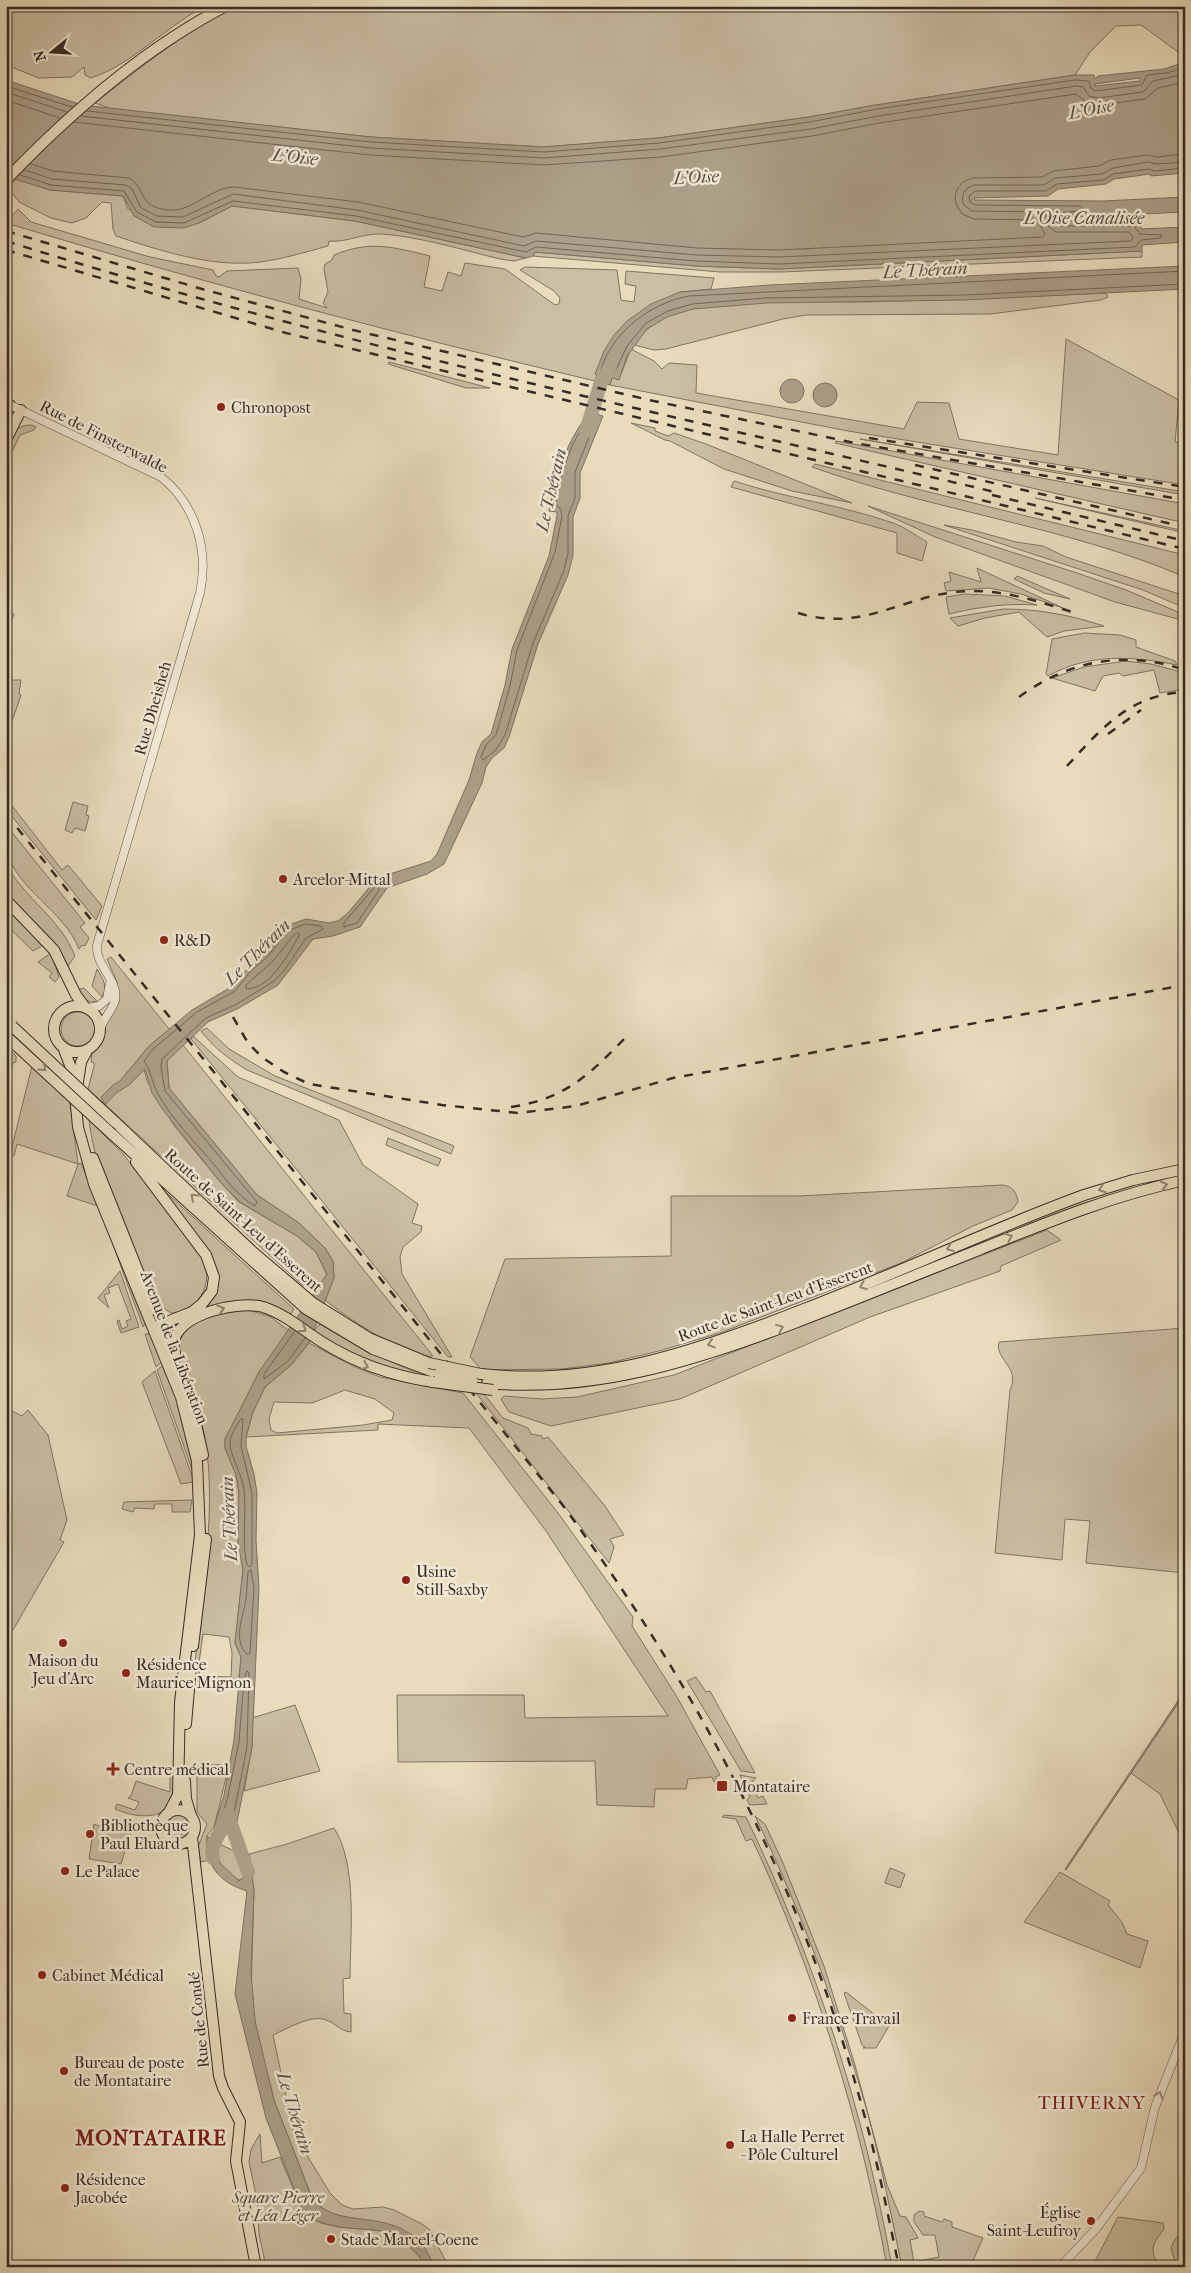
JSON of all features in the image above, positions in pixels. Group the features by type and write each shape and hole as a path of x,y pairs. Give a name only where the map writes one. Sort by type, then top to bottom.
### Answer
{"main road":[{"path":"6,180 78,111 133,67 190,26 226,6"},
{"path":"6,440 21,410"},
{"path":"6,900 45,938 61,962 76,995 97,1016 101,1027 97,1041 88,1050 75,1052 63,1047 56,1039 54,1030 56,1018 64,1010 74,1006 86,1007"},
{"path":"61,962 68,994 64,1010"},
{"name":"Route de Saint-Leu d'Esserent","path":"9,1024 293,1292"},
{"path":"6,1036 112,1134 293,1292 334,1323 381,1353 436,1378"},
{"name":"Avenue de la Libération","path":"63,1047 73,1073 78,1127 94,1184 184,1404 203,1486 200,1535 180,1702 179,1790 177,1801 168,1814"},
{"name":"Avenue de la Libération","path":"88,1050 81,1062 78,1077 82,1124 103,1187 188,1397 200,1439 206,1546 186,1720 186,1795 191,1816"},
{"path":"124,1144 202,1250 212,1268 213,1286 205,1301 168,1329 159,1326"},
{"name":"Route de Saint-Leu d'Esserent","path":"487,1382 523,1377 570,1375 625,1367 678,1354 796,1312 1068,1201 1125,1182 1185,1168"},
{"name":"Route de Saint-Leu d'Esserent","path":"334,1323 386,1347 487,1382 531,1385 577,1383 624,1376 713,1353 814,1316 1068,1214 1121,1196 1185,1180"},
{"path":"140,1279 148,1288 159,1312 180,1321 243,1305 262,1307 284,1316 322,1342 370,1368 399,1376 487,1382"},
{"path":"180,1321 173,1344 188,1397"},
{"path":"180,1810 191,1816 195,1825 192,1837 179,1844 168,1841 162,1833 162,1823 168,1814 180,1810"},
{"name":"Rue de Condé","path":"192,1837 220,2082 240,2125 236,2158 256,2267"},
{"name":"Rue de Condé","path":"179,1844 190,1855 197,1875"}],"street":[{"name":"Rue de Finsterwalde","path":"7,406 21,410 152,471 169,484 183,502"},
{"name":"Rue Dheisheh","path":"101,1027 116,998 114,987 96,951 202,582 203,555 200,536 183,502"},
{"path":"86,1007 99,1006 107,999 110,988 108,977"},
{"path":"1060,2267 1094,2230 1139,2171 1144,2160 1155,2107 1185,2031"}],"green space":[{"path":"6,6 205,6 176,24 135,55 106,72 91,78 85,75 84,67 72,77 39,78 6,65"},
{"path":"236,6 1185,6 1185,57 1141,25 1116,26 1090,52 1075,75 809,117 658,138 543,147 371,137 112,109 95,103 180,39"},
{"path":"16,179 50,190 123,196 128,209 199,223 232,206 355,221 526,258 514,261 500,259 427,241 375,234 342,241 329,241 328,246 260,262 224,263 187,257 116,236 113,229 111,203 102,202 86,218 72,223 51,218 19,202 8,188"},
{"path":"18,209 31,222 150,257 213,270 216,276 219,277 227,271 298,268 301,279 299,299 327,308 323,303 328,292 324,269 325,264 332,260 334,255 347,250 370,246 382,246 430,256 424,287 442,291 448,272 461,276 465,263 505,269 555,305 559,304 560,298 554,291 520,270 525,267 617,270 621,300 634,302 636,286 625,284 626,271 714,278 711,289 680,292 641,335 664,318 677,313 691,309 732,304 862,302 1106,293 1108,297 1101,300 990,314 806,315 783,319 666,349 654,350 634,345 595,374 597,375 595,381 299,306 152,266 6,223 6,215 12,216"},
{"path":"1142,251 1142,257 781,272 720,272 533,256 534,252 696,266 779,269"},
{"path":"1066,339 1179,400 1175,442 1185,444 1185,485 848,431 610,385 612,378 619,379 631,349 654,361 662,369 669,363 697,365 696,393 904,429 917,402 949,403 959,439 1058,455"},
{"path":"389,362 490,388 466,388 388,364"},
{"path":"631,423 655,428 655,431 668,436 674,433 706,444 852,503 792,491 724,469"},
{"path":"31,425 36,427 34,430 20,435 6,464 13,435 20,427"},
{"path":"860,439 1185,492 1185,495"},
{"path":"836,441 1185,504 1185,523 835,443"},
{"path":"815,464 1185,555 1185,577 1140,559 1094,544 905,496 812,467"},
{"path":"734,481 854,511 897,525 927,542 922,561 897,553 897,533 731,487"},
{"path":"1035,498 1185,531 1185,533"},
{"path":"868,506 1126,590 1185,615 1185,621 1115,602 935,537"},
{"path":"944,525 972,530 1016,542 1043,546 1066,557 1185,596 1185,608 1143,590"},
{"path":"977,568 1063,608 1021,594 989,588 946,591 944,583 951,581 949,572 981,582"},
{"path":"1017,576 1070,599 1044,593 1014,579"},
{"path":"964,594 1005,596 1037,605 993,606 949,614 946,597"},
{"path":"1003,609 1054,613 1104,626 1064,631 1047,637 1019,612 985,618 958,626 950,618"},
{"path":"6,612 14,614 6,639"},
{"path":"1084,633 1120,635 1136,640 1136,647 1175,661 1177,665 1128,658 1111,658 1079,663 1048,676 1046,674 1052,639"},
{"path":"1126,661 1151,664 1185,673 1185,689 1160,693 1154,670 1123,676 1119,673 1103,676 1095,691 1052,678 1084,667"},
{"path":"6,680 21,680 19,694 21,695 9,730 6,733"},
{"path":"6,798 62,870 68,865 102,906 96,920 6,809"},
{"path":"73,802 88,806 86,815 89,816 85,831 75,828 72,833 65,830"},
{"path":"6,825 85,923 80,927 89,938 85,946 82,945 79,949 63,923 30,888 11,863 6,849"},
{"path":"6,864 23,888 52,919 69,943 75,956 68,966 48,936 6,893"},
{"path":"6,906 42,946 33,951 6,925"},
{"path":"51,953 59,977 55,982 49,977 52,973 38,962"},
{"path":"111,957 170,1030 149,1046 121,1080 144,1069 147,1081 175,1127 221,1183 239,1202 297,1236 316,1252 327,1275 317,1292 301,1284 88,1089 94,1066 94,1063 91,1062 92,1053 103,1041 106,1024 119,1001 117,982 107,959"},
{"path":"97,969 105,986 102,997 92,986"},
{"path":"84,988 97,1001 90,1002 83,998 77,990"},
{"path":"78,1012 90,1017 95,1029 90,1041 78,1046 66,1041 61,1029 66,1017"},
{"path":"207,1028 229,1049 275,1076 454,1146 451,1154 247,1070 211,1043 201,1031"},
{"path":"193,1036 238,1077 339,1120 363,1165 418,1204 412,1223 422,1226 421,1232 403,1247 400,1257 402,1274 452,1357 448,1357 191,1039"},
{"path":"6,1045 16,1056 16,1062 13,1063 11,1070 6,1069"},
{"path":"183,1045 433,1356 409,1351 378,1336 325,1300 334,1278 333,1261 325,1248 299,1223 257,1195 169,1088 167,1061"},
{"path":"32,1066 70,1103 78,1164 17,1144 14,1156 10,1155"},
{"path":"89,1120 124,1155 203,1260 207,1279 205,1287 202,1295 189,1307 171,1313 159,1305 127,1238 107,1190 99,1166"},
{"path":"388,1138 441,1159 438,1166 386,1145"},
{"path":"81,1163 98,1206 67,1196 78,1164"},
{"path":"1002,1185 1011,1188 1016,1195 1018,1202 1012,1210 973,1226 901,1263 720,1333 609,1363 562,1369 482,1370 470,1357 505,1259 671,1256 671,1196 799,1196"},
{"path":"160,1187 294,1309 291,1314 264,1304 242,1301 219,1305 192,1315 218,1275 210,1254"},
{"path":"1047,1230 1061,1240 1001,1266 1000,1271 870,1317 680,1399 551,1426 509,1412 501,1399 504,1396 542,1399 577,1397 674,1375"},
{"path":"108,1231 146,1323 143,1327"},
{"path":"120,1271 139,1327 121,1333 117,1321 119,1320 122,1329 128,1326 126,1321 131,1319 118,1284 108,1288 110,1293 104,1295 109,1308 98,1298"},
{"path":"249,1310 271,1317 289,1331 259,1372 225,1439 225,1448 236,1475 239,1492 239,1532 243,1569 235,1643 241,1657 239,1679 194,1678 206,1560 209,1473 202,1424 193,1392 179,1358 177,1345 182,1331 190,1325 209,1317","holes":["203,1634 229,1637 232,1653 231,1677 201,1676 198,1670"]},
{"path":"320,1324 400,1366 429,1376 429,1379 373,1366 312,1333"},
{"path":"1185,1328 1185,1573 1086,1563 1090,1521 1065,1519 1062,1560 995,1553 1012,1382 1010,1369 998,1348 999,1342"},
{"path":"145,1334 152,1334 162,1362 156,1367"},
{"path":"309,1343 355,1367 380,1377 463,1393 558,1513 633,1617 632,1626 677,1697 720,1775 715,1777 717,1781 714,1782 712,1777 688,1779 686,1789 655,1789 654,1807 597,1805 595,1761 398,1762 397,1695 524,1695 525,1718 668,1716 546,1531 469,1428 378,1424 378,1430 246,1437 253,1412 265,1387 291,1365","holes":["345,1390 375,1399 394,1413 392,1420 363,1425 277,1433 271,1430 269,1419 274,1402 312,1403"]},
{"path":"165,1364 188,1425 196,1481 157,1370"},
{"path":"155,1371 194,1482 181,1484 142,1382"},
{"path":"476,1393 484,1394 503,1418 528,1428 531,1434 542,1436 543,1439 548,1437 605,1506 624,1535 610,1539 614,1547 609,1563"},
{"path":"6,1408 22,1416 28,1410 48,1435 67,1520 60,1540 64,1542 6,1642"},
{"path":"192,1500 190,1512 172,1512 172,1504 155,1504 154,1509 135,1508 133,1512 122,1509 124,1502"},
{"path":"696,1677 706,1692 710,1691 755,1773 741,1771 687,1681"},
{"path":"1185,1690 1185,1812 1181,1837 1160,1794 1131,1773"},
{"path":"295,1705 320,1771 244,1791 252,1747 252,1718"},
{"path":"197,1764 229,1765 214,1827 207,1836 209,1860 201,1862 198,1847 207,1824 197,1812"},
{"path":"170,1770 174,1770 174,1794 169,1805 163,1811 148,1816 139,1816 115,1809 117,1804 135,1810 139,1802 128,1798 131,1796 136,1781 170,1792"},
{"path":"740,1775 756,1778 751,1783 758,1798 763,1796 767,1804 750,1805 747,1800 750,1797"},
{"path":"178,1815 186,1819 190,1827 186,1835 178,1839 170,1835 166,1827 170,1819"},
{"path":"724,1815 746,1817 771,1871 815,1981 852,2094 881,2209 892,2267 887,2267 864,2157 816,1995 775,1890 752,1839 746,1841 736,1819 722,1817"},
{"path":"755,1816 765,1824 783,1863 824,1966 855,2065 887,2185 900,2216 906,2217 918,2238 910,2240 914,2262 939,2257 935,2235 923,2235 914,2222 914,2215 919,2211 924,2212 924,2216 942,2222 944,2219 952,2222 952,2227 983,2238 973,2261 990,2267 902,2267 872,2130 844,2036 803,1924"},
{"path":"94,1824 109,1830 112,1824 131,1831 121,1864 89,1859"},
{"path":"334,1828 342,1843 350,1880 350,1978 343,1979 344,2013 351,2014 351,2032 343,2030 329,2021 313,2019 273,2035 294,2134 330,2193 342,2205 353,2209 383,2207 394,2210 422,2224 429,2229 449,2267 435,2267 419,2239 332,2214 316,2204 274,2100 257,2034 251,1994 254,1891 249,1854 287,1844"},
{"path":"219,1844 239,1853 245,1876 242,1880 229,1874 222,1866 215,1852"},
{"path":"890,1868 905,1874 900,1888 885,1883"},
{"path":"1060,1872 1110,1901 1108,1905 1122,1922 1127,1934 1148,1941 1140,1968 1024,1922"},
{"path":"846,1992 889,2026 876,2048 863,2048 865,2047 862,2045 844,1993"},
{"name":"Stade Marcel-Coene","path":"260,2134 262,2163 280,2157 304,2214 321,2223 339,2227 394,2232 419,2256 425,2267 266,2267 259,2234 257,2200 249,2162 251,2149"},
{"path":"1118,2217 1163,2223 1164,2229 1153,2247 1159,2267 1092,2267"},
{"path":"1185,2231 1185,2267 1177,2267 1171,2248 1175,2239"}],"water":[{"name":"L'Oise","path":"1185,62 1185,173 1151,176 1150,174 1114,179 1106,184 1058,189 1048,196 974,198 975,200 1103,201 1185,197 1185,212 1058,218 1059,221 1141,221 1141,229 1185,227 1185,242 1142,245 1142,251 779,269 696,266 535,252 533,256 526,258 355,221 232,206 199,223 184,228 154,227 134,216 123,196 50,190 6,176 6,80 82,105 371,137 543,147 658,138 809,117 1075,75 1094,75 1095,79 1098,76 1164,69","holes":["1140,78 1140,81 1095,86 1095,84"]},
{"path":"1185,266 1185,289 965,300 767,303 693,309 667,317 647,329 627,356 619,380 612,378 610,385 595,381 597,375 595,374 604,351 614,335 627,321 651,304 680,292 769,285"},
{"path":"792,379 801,382 804,391 801,400 792,403 783,400 780,391 783,382"},
{"path":"825,383 834,386 837,395 834,404 825,407 816,404 813,395 816,386"},
{"path":"589,412 603,416 580,473 580,498 573,517 573,555 568,575 538,644 509,737 504,748 492,758 486,767 482,783 444,864 427,874 387,888 360,927 333,936 313,939 278,985 239,1008 208,1022 167,1061 169,1088 257,1195 299,1223 325,1248 333,1261 334,1278 309,1343 291,1365 265,1387 253,1412 246,1437 246,1446 257,1493 256,1540 259,1588 252,1747 236,1827 244,1843 214,1827 224,1795 234,1740 241,1657 235,1643 243,1569 238,1544 239,1492 236,1475 225,1448 225,1439 259,1372 327,1274 316,1252 297,1236 240,1202 221,1183 163,1110 152,1093 145,1069 129,1085 116,1093 105,1105 101,1097 120,1081 149,1046 192,1010 231,987 263,954 286,926 306,919 329,923 338,921 348,913 377,878 431,861 437,854 469,780 477,753 482,742 491,734 505,685 512,649 549,556 557,516 557,512 549,511 555,483 568,447"},
{"path":"1185,1684 1179,1702 1066,1870 1178,1701"},
{"path":"207,1836 219,1844 215,1852 219,1862 239,1881 245,1876 239,1853 249,1854 254,1891 251,1971 255,2021 274,2100 312,2198 331,2213 382,2222 412,2235 421,2243 435,2267 425,2267 419,2256 394,2232 339,2227 322,2223 304,2214 266,2118 235,1994 247,1891 229,1883 216,1871 208,1856"}],"waterway":[{"name":"Le Thérain","path":"586,431 601,382 610,367"},
{"name":"Le Thérain","path":"213,1858 213,1847 228,1814"},
{"name":"Le Thérain","path":"231,1824 248,1872"}],"railway":[{"path":"6,231 202,289 353,330 649,400 855,443 1185,500"},
{"path":"6,241 252,313 376,345 625,406 999,493"},
{"path":"6,250 286,333 1185,549"},
{"path":"869,438 1185,487"},
{"path":"915,465 1185,527"},
{"path":"992,495 1185,541"},
{"path":"798,613 820,618 841,619 860,617 934,596 971,591 1019,597 1079,614"},
{"path":"1019,697 1038,684 1058,674 1098,662 1119,660 1141,661 1185,670"},
{"path":"1067,766 1105,727 1132,707 1148,699 1165,694 1185,692"},
{"path":"1108,734 1141,710"},
{"path":"6,814 561,1503 611,1573 658,1645 701,1718 741,1794 778,1871 811,1950 839,2031 864,2114 899,2267"},
{"path":"233,1017 248,1043 263,1058 284,1072 309,1084 442,1105 518,1113 576,1106 673,1078 1185,985"},
{"path":"511,1107 547,1098 576,1083 627,1036"}],"place":[{"name":"Chronopost","path":"221,407"},
{"name":"Arcelor-Mittal","path":"283,879"},
{"name":"R&D","path":"164,940"},
{"name":"Usine Still-Saxby","path":"406,1580"},
{"name":"Maison du Jeu d’Arc","path":"63,1643"},
{"name":"Résidence Maurice Mignon","path":"126,1673"},
{"name":"Centre médical","path":"113,1769"},
{"name":"Montataire","path":"722,1786"},
{"name":"Bibliothèque Paul Eluard","path":"90,1834"},
{"name":"Le Palace","path":"65,1871"},
{"name":"Cabinet Médical","path":"42,1975"},
{"name":"France Travail","path":"792,2018"},
{"name":"Bureau de poste de Montataire","path":"64,2071"},
{"name":"La Halle Perret - Pôle Culturel","path":"730,2145"},
{"name":"Résidence Jacobée","path":"65,2188"},
{"name":"Église Saint-Leufroy","path":"1091,2221"},
{"name":"Stade Marcel-Coene","path":"331,2239"}],"district":[{"name":"THIVERNY","path":"1092,2102"},
{"name":"MONTATAIRE","path":"151,2138"}],"water label":[{"name":"L'Oise Canalisée","path":"1084,218"}],"park label":[{"name":"Square Pierre et Léa Léger","path":"278,2206"}]}
